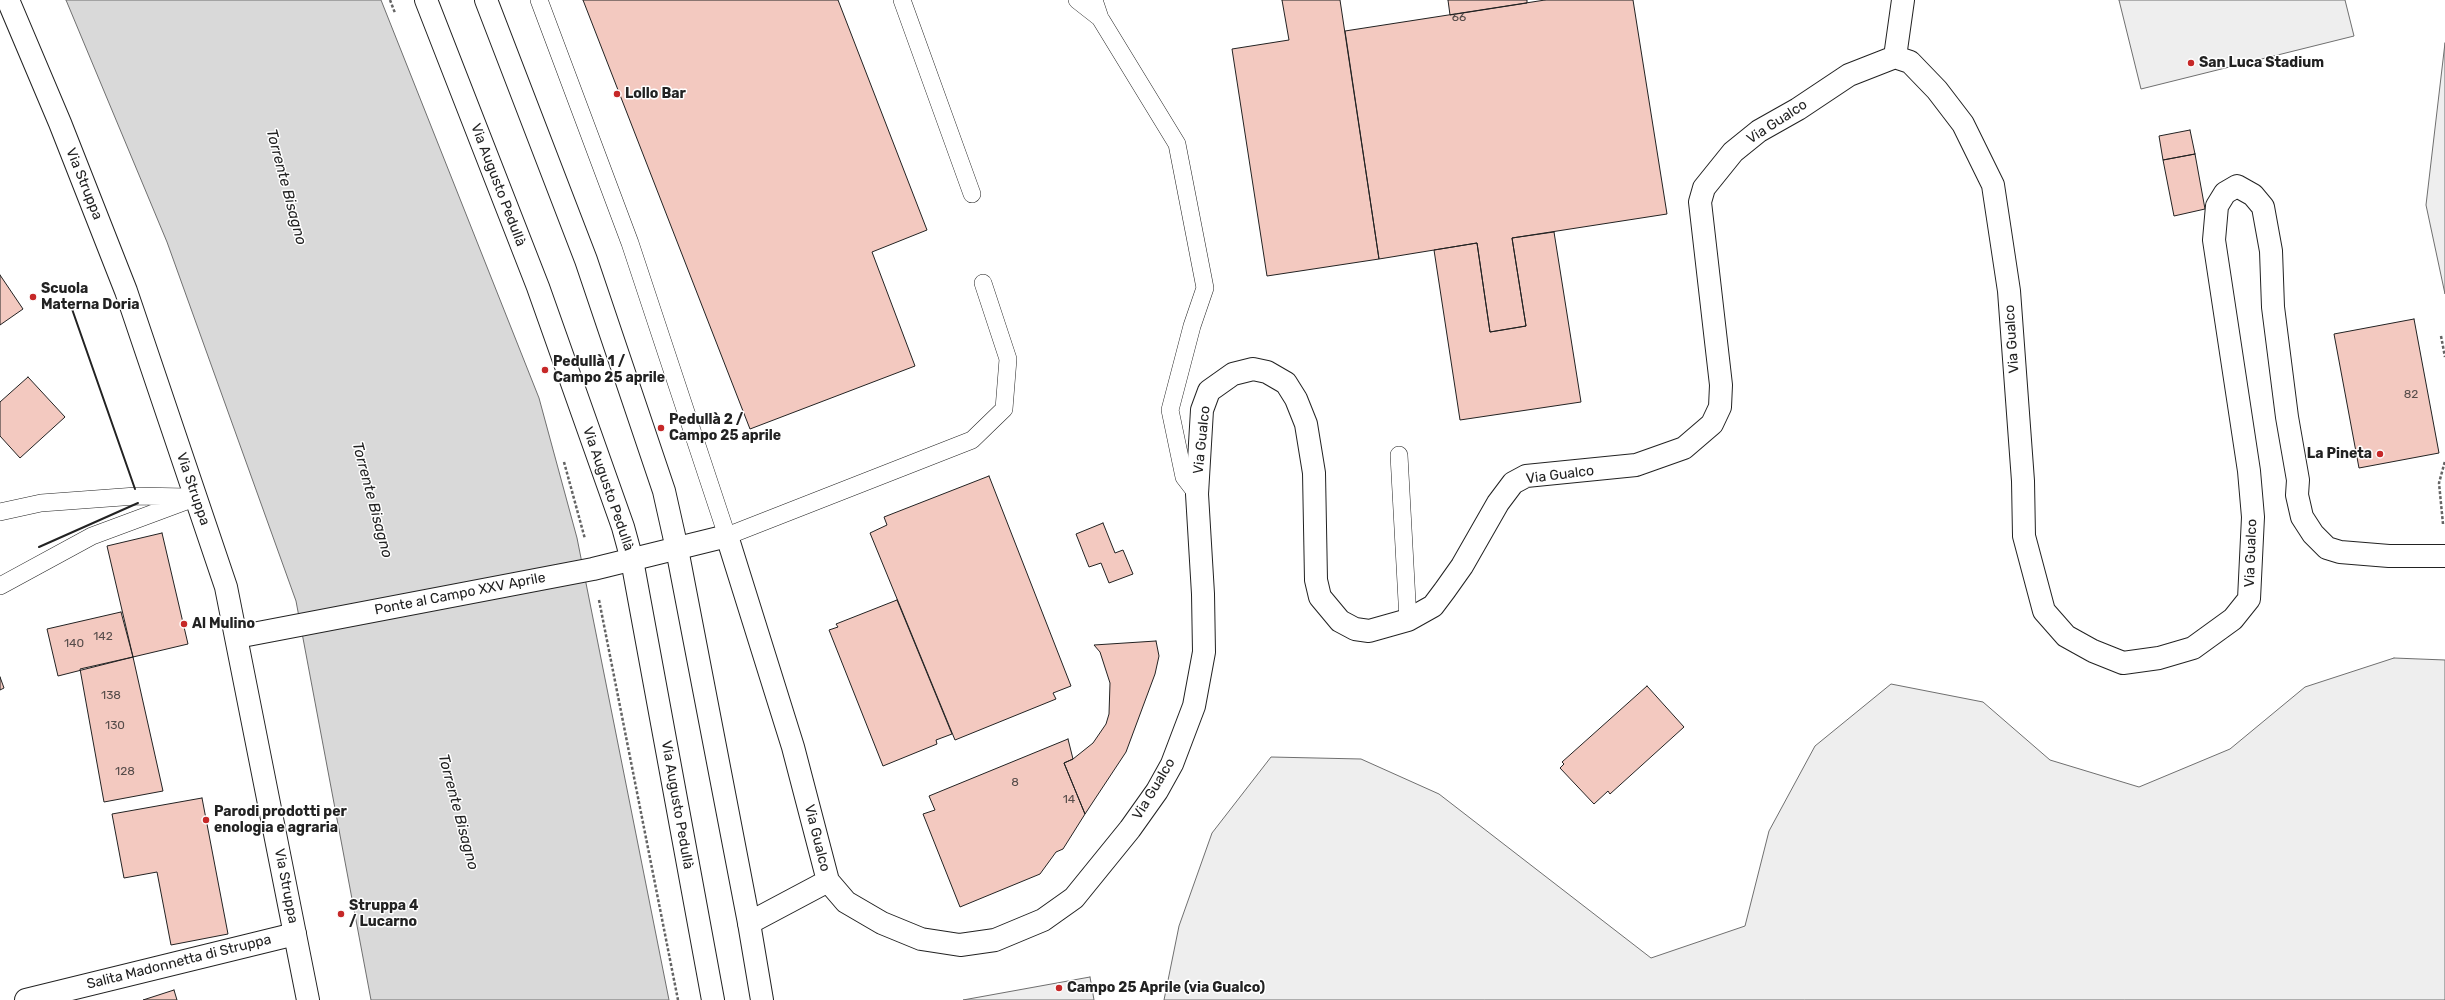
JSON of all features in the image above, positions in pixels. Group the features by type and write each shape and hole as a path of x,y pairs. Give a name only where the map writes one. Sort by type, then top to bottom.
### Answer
{"street":[{"name":"Via Struppa","path":"8,0 60,123 126,291 197,497 226,588 237,637 308,1000"},
{"name":"Via Augusto Pedullà","path":"426,0 538,287 623,527 632,560 713,1000"},
{"path":"486,0 586,260 664,492 677,549 749,923 762,1000"},
{"path":"1894,57 1903,0"},
{"name":"Via Gualco","path":"728,536 793,746 828,881 846,902 882,923 921,938 960,945 995,940 1009,935 1043,920 1074,898 1130,829 1157,791 1172,764 1194,706 1204,652 1204,594 1197,494 1202,410 1209,391 1233,374 1253,368 1266,372 1286,383 1296,399 1306,424 1314,473 1316,580 1320,597 1340,621 1355,629 1369,631 1408,620 1433,606 1462,566 1498,503 1513,484 1526,476 1636,464 1684,448 1712,424 1720,407 1721,385 1700,202 1704,188 1733,152 1759,131 1798,109 1849,75 1894,57 1910,62 1937,90 1963,124 1993,186 2009,291 2023,481 2024,536 2044,611 2066,636 2093,651 2123,663 2159,658 2192,648 2232,618 2249,599 2253,517 2249,471 2214,240 2217,206 2225,193 2237,186 2253,195 2263,206 2272,250 2273,307 2287,417 2298,480 2297,495 2302,517 2313,534 2327,548 2340,552 2388,556 2445,556"},
{"path":"677,549 728,536"},
{"name":"Ponte al Campo XXV Aprile","path":"237,637 592,569 677,549"},
{"path":"749,923 828,881"},
{"name":"Salita Madonnetta di Struppa","path":"35,999 295,934"}],"lane":[{"path":"538,0 630,243 728,536 972,440 1004,409 1008,360 983,283"},
{"path":"902,0 972,194"},
{"path":"1077,0 1100,18"},
{"path":"1094,0 1100,18 1177,144 1205,288 1192,326 1170,410 1184,476 1197,494"},
{"path":"1399,455 1408,620"},
{"path":"0,512 41,503 136,496 197,497"},
{"path":"0,586 92,536 197,497"}],"path":[{"path":"390,0 396,15"},
{"path":"2441,336 2445,357"},
{"path":"564,459 592,569 678,1000"},
{"path":"2444,529 2439,484 2445,461"}],"shaded area":[{"name":"San Luca Stadium","path":"2119,0 2345,0 2354,36 2141,89"},
{"path":"2445,43 2445,294 2426,205"},
{"path":"2394,658 2445,660 2445,1000 1164,1000 1179,926 1212,833 1271,757 1361,759 1439,794 1651,958 1745,926 1769,831 1815,746 1891,684 1983,702 2050,760 2139,787 2230,749 2305,687"},
{"name":"Campo 25 Aprile (via Gualco)","path":"1090,977 1094,1000 963,1000"}],"water":[{"name":"Torrente Bisagno","path":"66,0 381,0 539,398 577,538 669,1000 371,1000 296,601 167,242"}],"building":[{"path":"583,0 838,0 927,230 872,252 915,366 750,429"},
{"path":"1282,0 1340,0 1379,259 1267,276 1232,49 1289,40"},
{"path":"1448,0 1527,0 1527,3 1450,15"},
{"path":"1545,0 1633,0 1667,214 1512,238 1526,326 1490,332 1477,243 1379,259 1345,31"},
{"path":"2190,130 2195,154 2163,160 2159,136"},
{"path":"2195,154 2205,209 2174,216 2163,160"},
{"path":"1554,232 1581,402 1460,420 1434,250 1477,243 1490,332 1526,326 1512,238"},
{"path":"0,275 23,309 0,325"},
{"path":"2414,319 2439,453 2359,468 2334,334"},
{"path":"28,377 65,417 20,458 0,436 0,402"},
{"path":"989,476 1071,686 1053,693 1056,699 955,740 870,533 887,525 884,517"},
{"path":"1103,523 1115,553 1123,550 1133,574 1109,583 1101,563 1089,567 1076,534"},
{"path":"162,533 188,644 133,657 107,546"},
{"path":"897,600 952,734 936,740 937,744 883,766 829,630 838,627 836,624"},
{"path":"121,612 133,657 58,676 47,629"},
{"path":"1156,641 1159,656 1155,674 1126,752 1085,814 1064,763 1073,759 1093,743 1106,724 1109,714 1110,683 1100,652 1094,645"},
{"path":"133,657 163,791 104,802 80,669"},
{"path":"0,677 4,688 0,690"},
{"path":"1647,686 1684,727 1610,794 1608,791 1594,804 1560,768 1564,764 1562,762"},
{"path":"1068,739 1073,759 1064,763 1085,814 1063,849 1056,852 1040,874 960,907 923,814 935,810 929,796"},
{"path":"202,798 228,934 171,945 157,872 124,878 112,814"},
{"path":"174,990 177,1000 143,1000"}],"wall":[{"path":"72,309 135,489"},
{"path":"39,547 138,503"}],"place":[{"name":"San Luca Stadium","path":"2191,63"},
{"name":"Lollo Bar","path":"617,94"},
{"name":"Scuola Materna Doria","path":"33,297"},
{"name":"Pedullà 1 / Campo 25 aprile","path":"545,370"},
{"name":"Pedullà 2 / Campo 25 aprile","path":"661,428"},
{"name":"La Pineta","path":"2380,454"},
{"name":"Al Mulino","path":"184,624"},
{"name":"Parodi prodotti per enologia e agraria","path":"206,820"},
{"name":"Struppa 4 / Lucarno","path":"341,914"},
{"name":"Campo 25 Aprile (via Gualco)","path":"1059,988"}]}
